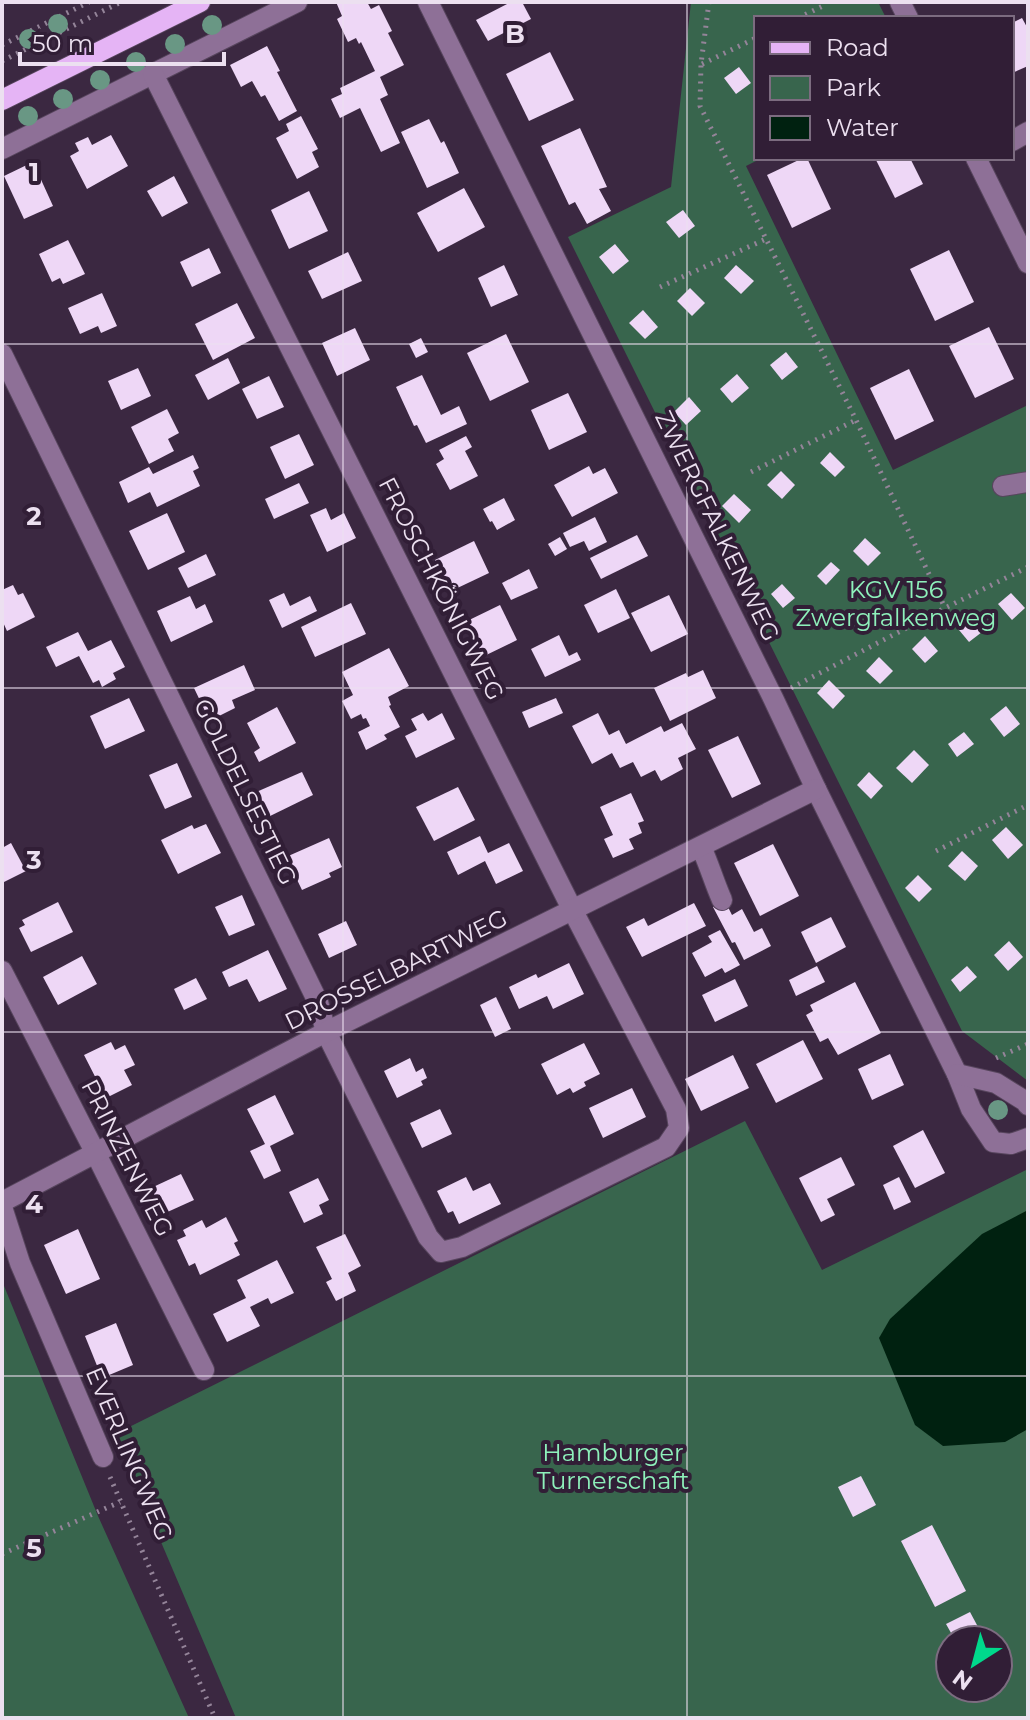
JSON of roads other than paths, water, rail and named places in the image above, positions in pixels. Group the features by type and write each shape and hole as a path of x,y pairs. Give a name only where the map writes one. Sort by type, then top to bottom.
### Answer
{"main road":[{"path":"2,100 200,2"}],"street":[{"path":"2,149 297,2"},
{"name":"ZWERGFALKENWEG","path":"428,2 773,698 957,1074 971,1109 993,1142 1011,1144 1028,1138"},
{"name":"FROSCHKÖNIGWEG","path":"153,74 573,911 676,1109 679,1128 666,1147 462,1247 441,1252"},
{"path":"978,160 1028,263"},
{"name":"GOLDELSESTIEG","path":"2,354 318,1002 326,1032 428,1237 441,1252"},
{"path":"1003,486 1028,482"},
{"name":"DROSSELBARTWEG","path":"2,1204 326,1032 816,789"},
{"path":"701,847 722,900"},
{"name":"PRINZENWEG","path":"2,971 204,1370"},
{"path":"957,1074 996,1083 1028,1105"},
{"name":"EVERLINGWEG","path":"2,1204 20,1263 103,1457"}],"water":[{"path":"1028,1210 1028,1429 1005,1442 943,1446 915,1425 879,1338 890,1319 982,1234"}],"park label":[{"name":"KGV 156 Zwergfalkenweg","path":"896,604"},
{"name":"Hamburger Turnerschaft","path":"613,1467"}]}
